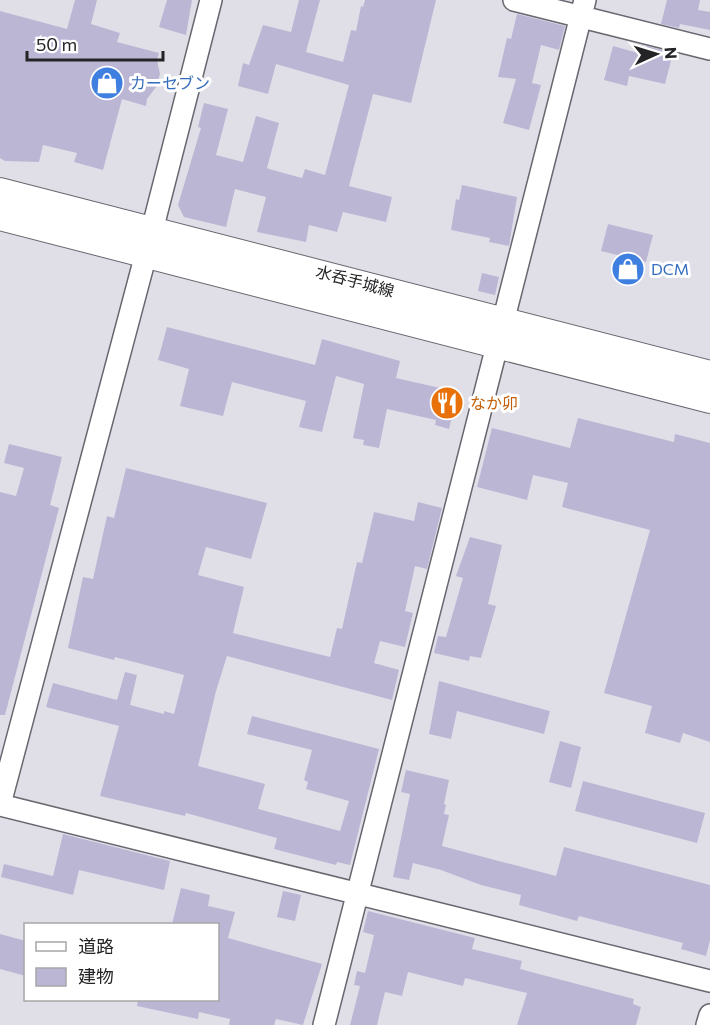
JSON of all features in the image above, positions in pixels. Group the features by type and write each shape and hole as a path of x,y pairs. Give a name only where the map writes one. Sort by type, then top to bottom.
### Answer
{"main road":[{"name":"水呑手城線","path":"0,191 152,228 501,332 710,400"},
{"name":"水呑手城線","path":"0,217 146,254 501,332 710,374"}],"street":[{"path":"211,0 0,804 710,981"},
{"path":"514,0 583,9 710,49"},
{"path":"324,1025 583,9"},
{"path":"707,1025 710,1015"}],"building":[{"path":"75,0 97,0 91,24 120,33 117,42 159,53 157,60 160,74 156,87 147,99 146,106 122,99 103,170 74,162 77,153 43,145 39,162 5,161 0,158 0,11 67,29"},
{"path":"167,0 192,0 186,35 159,27"},
{"path":"299,0 320,0 306,52 343,62 351,30 356,31 361,6 363,7 365,0 436,0 411,103 373,94 349,186 392,197 386,222 343,212 337,232 309,225 306,242 257,232 266,197 235,189 226,227 184,217 178,205 201,128 198,127 204,103 228,109 216,155 243,162 256,116 279,123 267,168 302,178 305,169 325,175 349,85 276,64 268,94 238,86 243,63 249,65 263,25 291,32"},
{"path":"667,0 700,0 698,10 710,12 710,30 680,24 679,28 661,24"},
{"path":"517,14 565,26 559,50 541,45 532,83 541,85 529,130 503,123 516,79 498,77 507,38 511,39"},
{"path":"613,46 645,55 647,46 673,53 665,84 629,76 627,86 604,80"},
{"path":"462,185 517,197 509,246 489,242 490,238 451,230 456,199 459,200"},
{"path":"608,224 653,235 646,262 601,251"},
{"path":"482,273 499,277 495,295 478,291"},
{"path":"167,327 315,365 322,339 400,361 396,378 458,392 449,429 435,425 436,420 387,409 379,448 363,445 364,440 353,438 364,384 336,376 322,432 299,427 306,401 232,382 223,416 180,406 189,369 158,360"},
{"path":"578,418 674,442 675,434 710,443 710,742 683,733 680,743 645,733 652,706 604,693 650,530 562,507 568,483 533,475 527,500 477,487 492,428 570,448"},
{"path":"9,444 62,457 50,505 59,508 5,715 0,715 0,492 16,496 24,468 4,463"},
{"path":"126,468 267,503 251,559 206,547 198,575 244,587 233,633 330,657 337,628 342,629 357,562 362,563 374,512 414,521 418,502 442,508 427,569 415,566 405,611 413,613 405,647 380,641 374,663 399,670 392,700 227,656 216,691 198,766 265,784 258,809 340,831 349,801 306,789 308,782 304,780 312,750 247,734 252,716 379,749 350,865 337,862 336,865 274,849 277,838 186,813 185,816 100,796 119,726 46,707 53,683 117,700 125,672 137,675 130,705 164,714 164,711 174,714 184,675 115,657 114,660 68,648 83,577 93,579 107,516 114,518"},
{"path":"470,537 502,545 488,604 496,606 481,658 470,656 469,661 434,653 438,636 446,637 463,578 456,576"},
{"path":"439,681 550,711 544,734 457,711 451,739 429,734"},
{"path":"560,741 581,747 571,788 549,782"},
{"path":"406,770 449,780 444,814 449,815 442,846 556,876 564,847 710,885 710,940 706,956 681,949 683,943 579,916 577,921 519,905 521,895 481,885 441,870 413,863 409,880 393,877 410,794 401,792"},
{"path":"583,781 705,813 697,843 575,811"},
{"path":"63,834 170,861 164,890 79,870 73,895 1,877 4,864 53,876"},
{"path":"181,888 210,895 208,906 235,912 228,938 322,964 303,1025 276,1019 274,1025 229,1025 230,1019 199,1012 198,1019 137,1006 138,1001 219,1001 219,923 172,923"},
{"path":"283,891 301,895 295,921 277,917"},
{"path":"368,911 475,938 472,949 522,961 520,969 634,999 633,1004 641,1007 636,1025 517,1025 527,993 465,978 463,986 408,972 402,996 385,992 377,1025 350,1025 360,986 354,985 357,971 365,973 374,935 363,932"},
{"path":"0,934 24,940 24,975 0,969"}],"place":[{"name":"カーセブン","path":"107,83"},
{"name":"DCM","path":"628,269"},
{"name":"なか卯","path":"447,403"}]}
